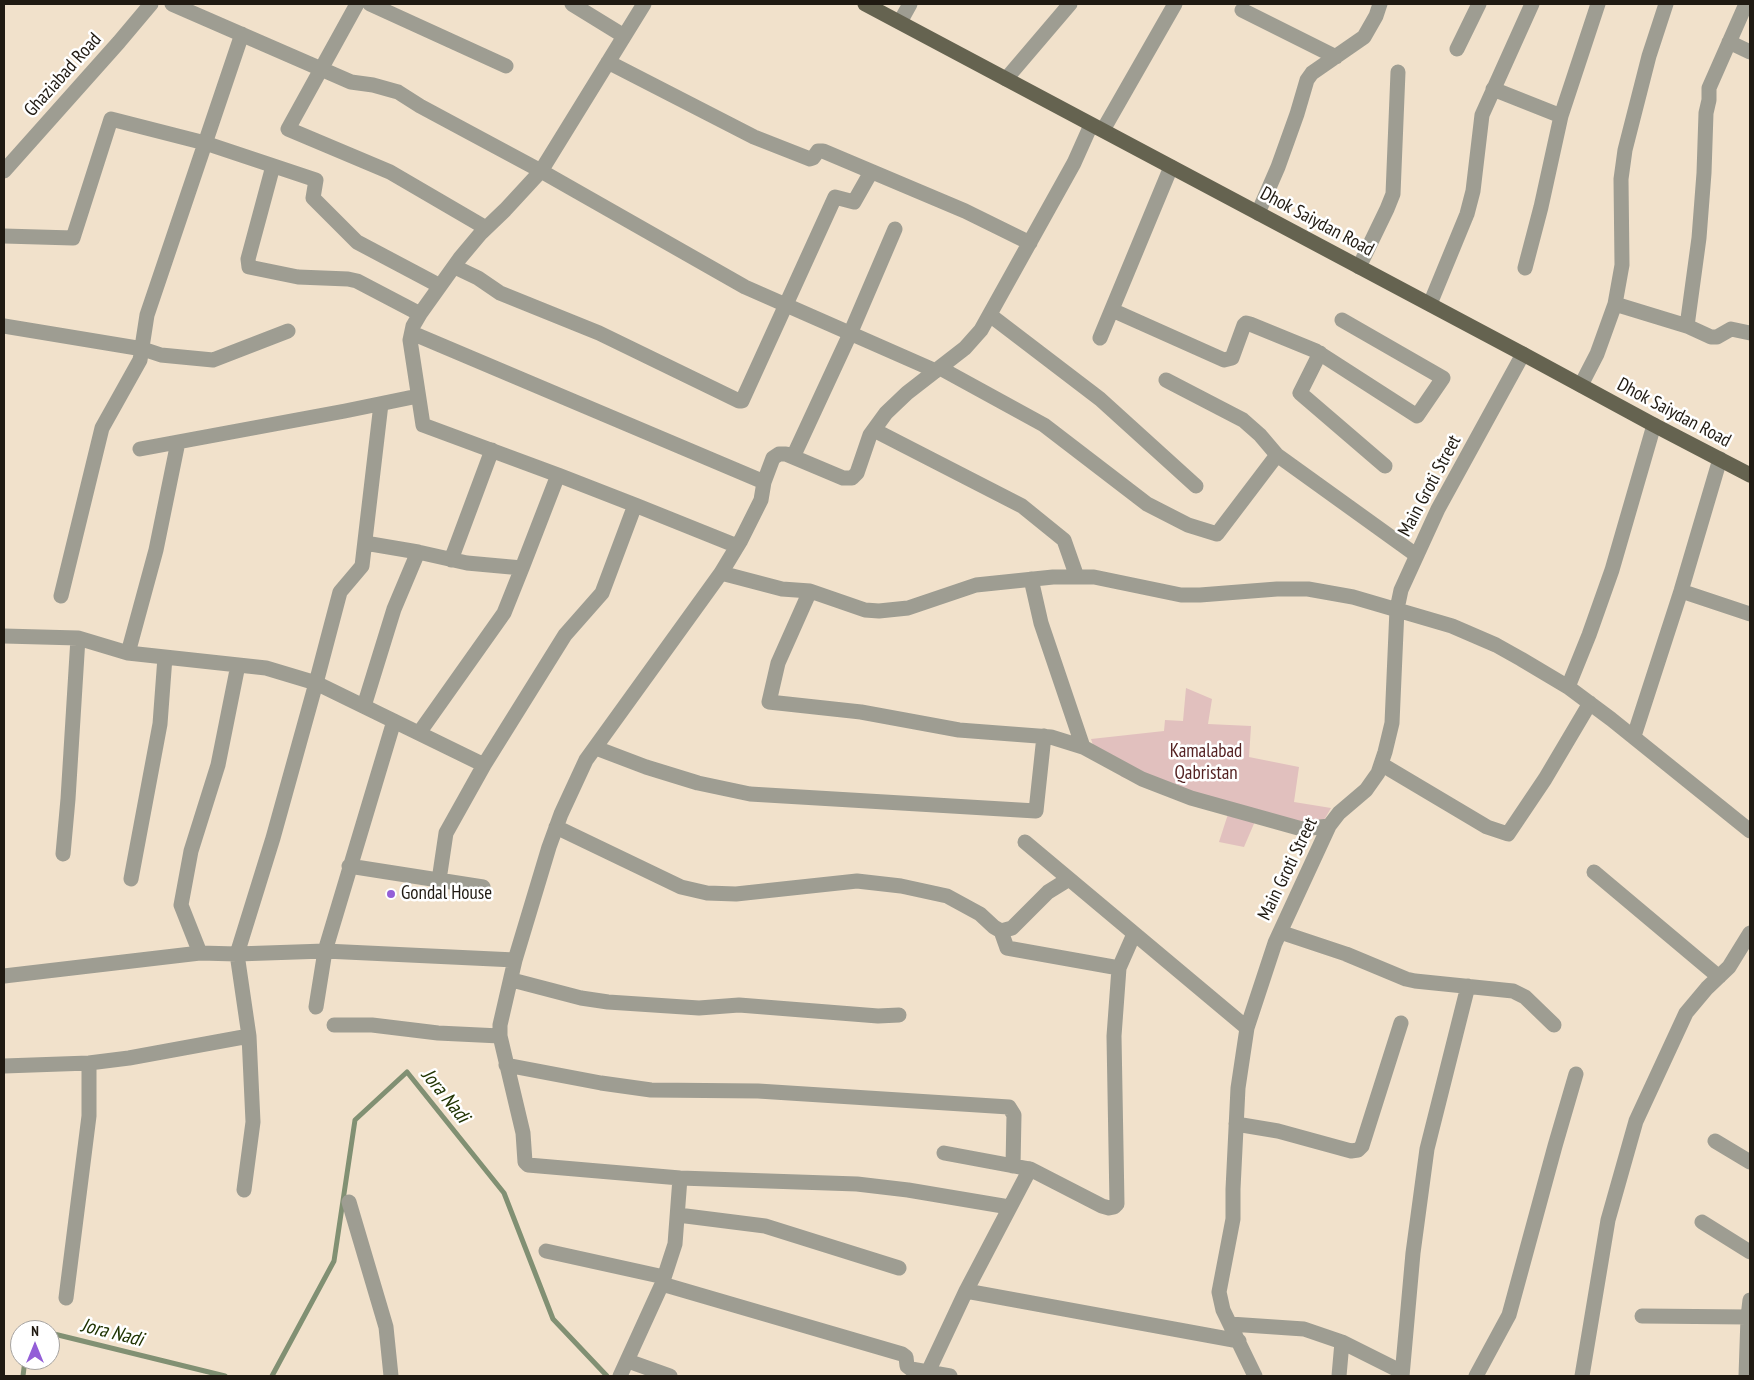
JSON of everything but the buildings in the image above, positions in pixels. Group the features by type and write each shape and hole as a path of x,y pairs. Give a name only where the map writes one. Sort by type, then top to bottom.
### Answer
{"main road":[{"name":"Dhok Saiydan Road","path":"865,4 1430,304 1654,426 1750,475"}],"street":[{"name":"Ghaziabad Road","path":"4,171 150,4"},
{"path":"172,4 350,82 373,85 398,92 745,287 850,334 938,370 1044,425 1147,504 1188,525 1216,534 1277,455"},
{"path":"357,4 288,129 390,172 486,228"},
{"path":"370,4 506,66"},
{"path":"572,4 624,36"},
{"path":"644,4 541,171 486,228 454,267 413,326 410,346 418,396 423,425 558,475 737,546"},
{"path":"900,22 910,4"},
{"path":"1006,79 1070,4"},
{"path":"1009,1207 908,1190 856,1184 680,1178 528,1164 525,1162 523,1133 506,1065 500,1036 500,1025 512,980 515,960 556,827 586,760 721,573 761,500 764,482 773,458 779,454 793,456 843,478 852,478 857,473 870,435 886,413 906,393 965,348 981,330 1074,163 1175,4"},
{"path":"1258,213 1278,168 1294,123 1306,80 1312,73 1364,37 1376,16 1380,4"},
{"path":"1457,49 1479,4"},
{"path":"1430,304 1467,214 1473,191 1482,114 1532,4"},
{"path":"1525,268 1541,207 1561,116 1598,4"},
{"path":"1581,385 1597,354 1615,304 1622,265 1621,179 1625,150 1649,56 1666,4"},
{"path":"1687,326 1699,238 1709,88 1746,4"},
{"path":"1242,10 1336,57"},
{"path":"61,596 102,428 140,360 148,315 242,34"},
{"path":"1729,42 1750,52"},
{"path":"608,62 754,137 810,159 818,151 823,151 965,211 1030,243"},
{"path":"1359,267 1393,194 1398,72"},
{"path":"1493,89 1561,116"},
{"path":"4,236 73,238 111,119 205,144 316,180 313,198 357,242 440,286"},
{"path":"273,166 248,258 249,268 298,277 348,278 420,314"},
{"path":"1100,338 1171,167"},
{"path":"454,267 478,278 500,293 598,333 738,401 742,401 787,306 835,197 854,202 871,172"},
{"path":"793,456 850,334 895,229"},
{"path":"1615,304 1687,326 1711,337 1717,337 1731,329 1750,333"},
{"path":"1112,310 1224,360 1232,358 1246,323 1320,353 1417,416 1443,378 1342,320"},
{"path":"990,315 1100,399 1196,486"},
{"path":"4,326 143,349 162,355 213,360 288,332"},
{"path":"412,333 764,482"},
{"path":"1320,353 1300,393 1385,466"},
{"name":"Main Groti Street","path":"1255,1376 1223,1310 1218,1292 1233,1218 1238,1088 1247,1028 1280,932 1329,826 1339,813 1366,790 1378,773 1392,723 1397,609 1401,590 1438,509 1523,354"},
{"path":"1166,380 1243,420 1260,435 1277,455 1416,555"},
{"path":"140,449 418,396"},
{"path":"244,1190 253,1122 249,1036 237,954 273,838 340,592 362,566 381,404"},
{"path":"1568,687 1612,570 1654,426"},
{"path":"874,430 1022,506 1064,540 1077,577"},
{"path":"128,653 156,550 178,442"},
{"path":"451,560 492,450"},
{"path":"1634,736 1681,591 1720,459"},
{"path":"419,733 504,613 558,475"},
{"path":"439,880 446,833 484,765 565,635 602,593 634,505"},
{"path":"364,543 418,552 467,564 522,568"},
{"path":"364,706 394,609 418,552"},
{"path":"721,573 782,589 810,591 865,610 879,611 908,608 976,585 1031,579 1077,577 1094,577 1181,594 1200,595 1277,589 1308,589 1353,597 1452,626 1496,645 1568,687 1634,736 1750,831"},
{"path":"1031,579 1041,623 1083,747"},
{"path":"810,591 778,664 769,702 861,712 959,730 1051,737 1083,747 1142,779 1191,798 1302,829 1329,826"},
{"path":"1681,591 1750,614"},
{"path":"4,636 78,638 128,653 266,668 316,683 484,765"},
{"path":"63,854 78,638"},
{"path":"131,879 160,724 165,657"},
{"path":"200,953 181,905 191,851 218,765 238,665"},
{"path":"1381,764 1487,827 1508,834 1545,779 1590,703"},
{"path":"316,1007 324,951 394,721"},
{"path":"596,748 646,768 698,783 750,794 1036,811 1044,736"},
{"path":"556,827 681,887 707,893 736,894 857,881 901,886 946,896 980,914 1001,931 1007,948 1119,968"},
{"path":"1025,842 1247,1028"},
{"path":"349,866 483,886"},
{"path":"1594,872 1719,977"},
{"path":"1001,931 1012,928 1048,892 1069,879"},
{"path":"1280,932 1346,954 1406,979 1513,991 1525,997 1554,1025"},
{"path":"1582,1376 1608,1220 1636,1121 1686,1013 1729,967 1750,933"},
{"path":"944,1153 1030,1169 1102,1206 1109,1208 1118,1204 1114,1036 1119,968 1134,934"},
{"path":"4,976 200,953 237,954 324,951 515,960"},
{"path":"512,980 581,998 608,1002 699,1008 739,1005 878,1016 899,1015"},
{"path":"1230,1324 1304,1329 1342,1342 1402,1374 1412,1253 1427,1149 1468,986"},
{"path":"1236,1124 1278,1131 1351,1151 1358,1150 1362,1146 1401,1023"},
{"path":"334,1025 372,1025 438,1033 500,1036"},
{"path":"4,1066 89,1063 129,1058 249,1036"},
{"path":"66,1298 89,1116 89,1063"},
{"path":"506,1065 601,1083 652,1090 758,1090 1009,1107 1014,1115 1013,1166"},
{"path":"1476,1376 1509,1315 1554,1146 1576,1074"},
{"path":"1715,1141 1750,1162"},
{"path":"928,1372 966,1291 1030,1169"},
{"path":"620,1376 628,1362 663,1280 676,1244 680,1178"},
{"path":"349,1202 386,1327 391,1376"},
{"path":"678,1215 765,1226 899,1268"},
{"path":"1702,1222 1750,1252"},
{"path":"546,1251 663,1280 902,1354 906,1357 910,1373 928,1372 950,1376"},
{"path":"966,1291 1239,1341"},
{"path":"1746,1376 1750,1300"},
{"path":"1642,1316 1748,1317"},
{"path":"1339,1376 1342,1342"},
{"path":"628,1362 670,1376"}],"green space":[{"name":"Kamalabad Qabristan","path":"1186,688 1212,699 1208,724 1251,726 1249,757 1299,767 1294,802 1331,808 1320,827 1256,819 1244,847 1219,842 1229,811 1122,777 1095,751 1091,739 1164,731 1165,720 1183,721"}],"waterway":[{"name":"Jora Nadi","path":"272,1376 334,1261 355,1120 407,1072 504,1193 553,1319 607,1376"},
{"name":"Jora Nadi","path":"60,1335 225,1376"},
{"name":"Jora Nadi","path":"23,1376 24,1370"}],"place":[{"name":"Gondal House","path":"391,894"}]}
